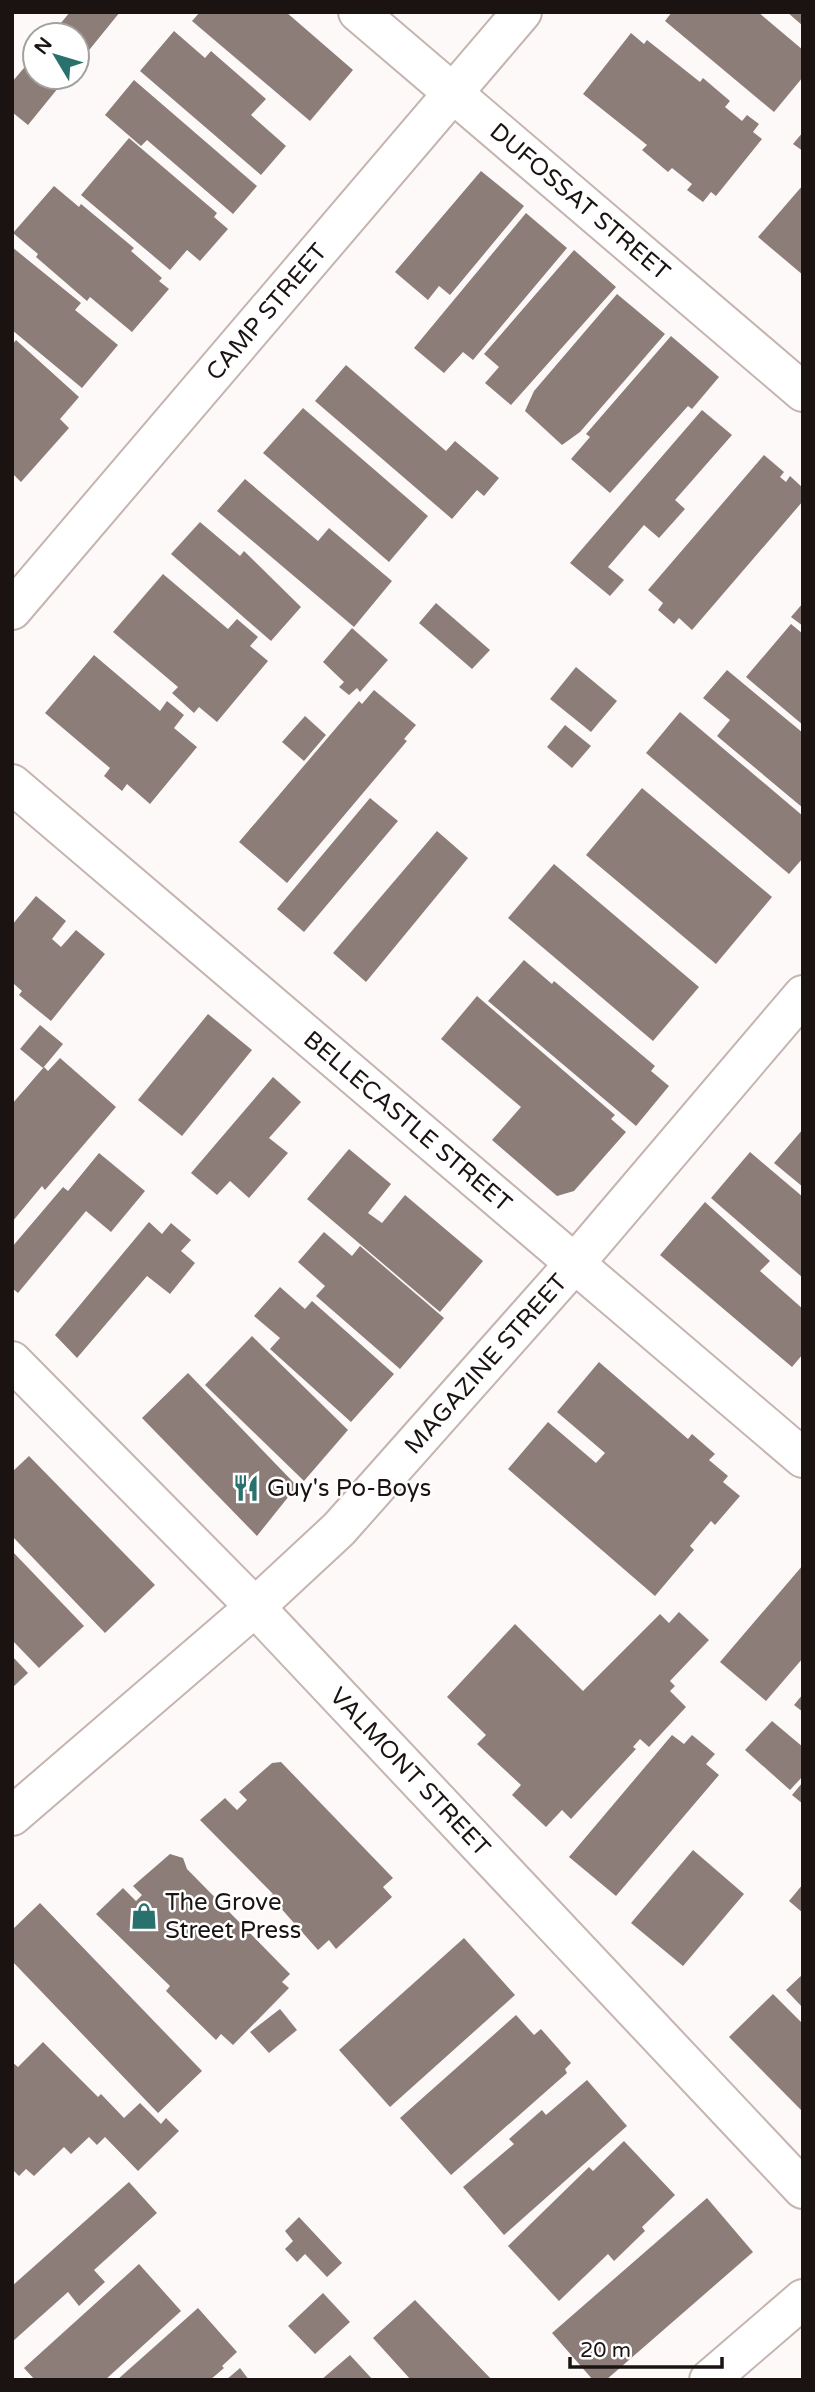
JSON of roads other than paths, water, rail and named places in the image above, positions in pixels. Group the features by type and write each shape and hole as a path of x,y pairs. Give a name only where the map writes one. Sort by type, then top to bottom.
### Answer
{"street":[{"name":"DUFOSSAT STREET","path":"358,12 803,392"},
{"name":"CAMP STREET","path":"12,610 522,12"},
{"name":"BELLECASTLE STREET","path":"12,784 803,1458"},
{"name":"MAGAZINE STREET","path":"12,1816 255,1607 339,1529 575,1263 803,995"},
{"name":"VALMONT STREET","path":"12,1361 255,1607 803,2189"},
{"path":"709,2380 803,2299"}],"place":[{"name":"Guy's Po-Boys","path":"246,1488"},
{"name":"The Grove Street Press","path":"144,1916"}]}
